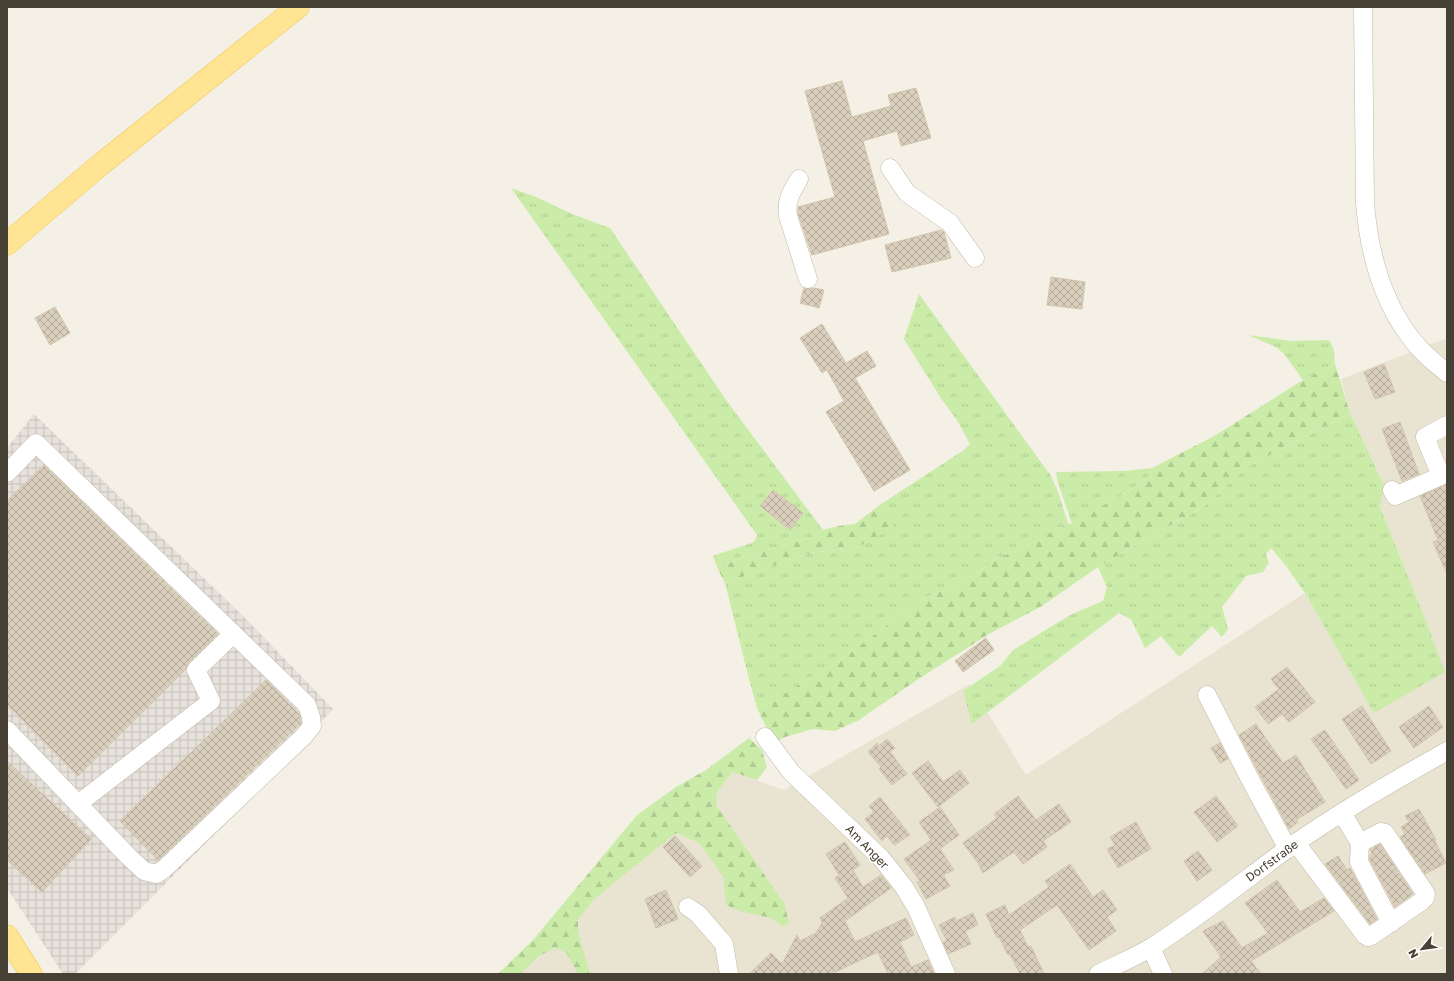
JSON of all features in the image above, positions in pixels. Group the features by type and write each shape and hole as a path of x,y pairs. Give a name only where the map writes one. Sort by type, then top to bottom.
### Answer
{"main road":[{"path":"7,244 100,165 298,7"},
{"path":"7,936 31,974"}],"street":[{"path":"1363,7 1367,226 1372,253 1381,283 1398,318 1413,341 1447,373"},
{"path":"890,168 907,193 950,223 975,258"},
{"path":"799,179 789,196 787,206 788,216 808,279"},
{"path":"1392,490 1395,496 1441,476 1425,437 1447,425"},
{"path":"7,473 36,443 307,705 312,726 304,736 164,869 156,874 144,871 7,731"},
{"path":"78,804 211,701 196,670 233,634"},
{"path":"1207,695 1252,783 1292,846 1365,935 1371,936 1422,901 1426,894 1385,833 1381,832 1360,843"},
{"name":"Am Anger","path":"765,737 791,772 881,858 904,887 916,907 946,974"},
{"name":"Dorfstraße","path":"1098,974 1151,948 1292,846 1385,786 1447,751"},
{"path":"1342,813 1360,843 1359,862 1392,923"},
{"path":"688,907 698,914 724,944 729,974"},
{"path":"1151,948 1163,974"}],"shaded area":[{"path":"1447,338 1447,974 514,974 623,867 733,772 784,790 970,684 1026,775 1305,593 1374,713 1424,616 1380,507 1384,485 1350,413 1341,379"},
{"path":"34,414 243,616 333,709 228,821 75,974 63,974 7,888 7,448"}],"green space":[{"path":"511,188 536,197 572,214 610,228 726,400 823,530 802,540 779,546 717,567 713,556 754,542 757,535","holes":["772,490 802,513 790,530 760,507"]},
{"path":"919,294 1051,476 1068,523 1025,547 996,559 961,584 924,598 846,656 761,708 757,708 725,583 808,553 856,548 893,527 881,504 964,450 970,444 957,420 942,400 904,339"},
{"path":"1248,335 1291,341 1328,340 1333,348 1335,364 1303,380 1285,355 1276,347"},
{"path":"1335,364 1350,413 1245,468 1204,506 1098,567 1042,606 989,634 917,680 859,720 835,731 813,729 785,737 774,743 757,708 761,708 846,656 924,598 961,584 996,559 1025,547 1068,523 1072,524 1151,477 1152,468 1216,435 1303,380"},
{"path":"1350,413 1384,485 1380,507 1445,672 1374,713 1305,593 1271,548 1266,554 1269,563 1263,572 1246,576 1222,607 1228,629 1222,637 1212,626 1179,657 1161,636 1145,648 1131,619 1119,613 972,724 963,691 1000,666 1013,650 1070,615 1103,601 1107,587 1098,567 1204,506 1245,468"},
{"path":"1152,468 1151,477 1072,524 1058,483 1056,472 1123,471"},
{"path":"881,504 894,527 856,548 808,553 725,583 717,567 779,546 802,540 823,530 855,524"},
{"path":"749,738 762,750 767,767 757,780 732,772 717,792 716,805 784,903 789,922 784,927 771,918 740,911 726,905 723,876 699,843 676,833 593,900 578,920 578,932 590,974 578,974 566,952 555,948 539,956 520,974 498,974 533,940 637,815 676,787 706,770"}],"building":[{"path":"842,81 852,117 891,106 888,95 916,88 931,138 901,146 897,131 863,141 889,234 812,255 798,214 798,207 835,197 805,91"},
{"path":"941,230 944,232 951,258 892,272 885,245"},
{"path":"1051,277 1085,282 1082,309 1047,305"},
{"path":"804,288 824,290 819,308 800,303"},
{"path":"55,307 70,333 50,345 35,318"},
{"path":"822,324 846,363 867,351 876,366 855,378 910,470 874,491 826,412 844,401 827,370 822,373 800,338"},
{"path":"1384,364 1395,392 1375,399 1364,372"},
{"path":"1400,422 1419,474 1402,481 1382,429"},
{"path":"44,465 218,634 189,662 186,669 78,776 7,704 7,501"},
{"path":"1447,484 1447,574 1433,542 1438,540 1420,496"},
{"path":"773,490 803,513 790,530 760,506"},
{"path":"986,638 994,650 963,672 955,661"},
{"path":"1287,667 1315,702 1289,722 1282,714 1268,724 1255,707 1279,689 1271,679"},
{"path":"266,680 299,714 301,723 158,860 120,821"},
{"path":"1362,706 1391,751 1371,764 1342,719"},
{"path":"1429,706 1443,727 1414,748 1399,727"},
{"path":"1256,724 1283,763 1296,755 1325,802 1296,820 1298,822 1289,829 1239,735"},
{"path":"1325,730 1359,780 1346,789 1311,739"},
{"path":"887,739 895,748 890,752 907,774 892,785 879,769 881,767 868,752 877,743 879,746"},
{"path":"1220,743 1228,759 1220,763 1211,748"},
{"path":"7,761 91,839 42,892 7,860"},
{"path":"928,761 943,782 960,770 969,783 938,807 912,773"},
{"path":"1018,796 1036,820 1059,804 1071,822 1043,841 1047,847 1023,864 1014,852 983,873 978,863 963,843 997,818 994,814"},
{"path":"1216,796 1238,826 1217,842 1194,812"},
{"path":"880,797 910,835 894,845 887,836 882,841 865,819 874,812 869,806"},
{"path":"940,807 959,835 940,849 954,870 943,875 950,886 926,899 917,882 920,881 904,859 931,840 919,822"},
{"path":"1419,809 1436,840 1435,841 1446,863 1425,874 1400,837 1405,834 1401,827 1409,822 1405,816"},
{"path":"1136,822 1151,849 1118,868 1107,849 1115,845 1110,837"},
{"path":"675,836 702,866 690,877 663,847"},
{"path":"845,842 860,865 853,870 863,887 881,875 891,888 845,921 855,942 906,918 914,935 900,942 911,967 928,960 934,974 888,974 878,952 831,974 749,974 771,953 782,964 797,935 800,941 816,933 822,923 820,918 848,898 835,878 839,875 826,854"},
{"path":"1380,844 1413,894 1395,907 1370,860 1370,855 1372,853 1370,850"},
{"path":"1198,851 1212,870 1197,881 1184,861"},
{"path":"1338,856 1347,870 1350,868 1377,919 1370,924 1325,864"},
{"path":"1070,864 1093,897 1103,890 1117,910 1107,917 1116,931 1089,950 1057,905 1020,930 1028,947 1031,946 1044,974 1020,974 1010,954 1008,955 999,937 997,938 986,914 1005,905 1009,915 1049,887 1045,881"},
{"path":"1277,880 1300,912 1324,898 1334,911 1251,961 1261,974 1202,974 1221,957 1203,931 1223,921 1242,948 1268,933 1245,903"},
{"path":"666,890 678,919 656,928 645,899"},
{"path":"973,913 978,925 965,931 971,944 948,954 943,942 947,941 939,925 955,917 956,921"}]}
